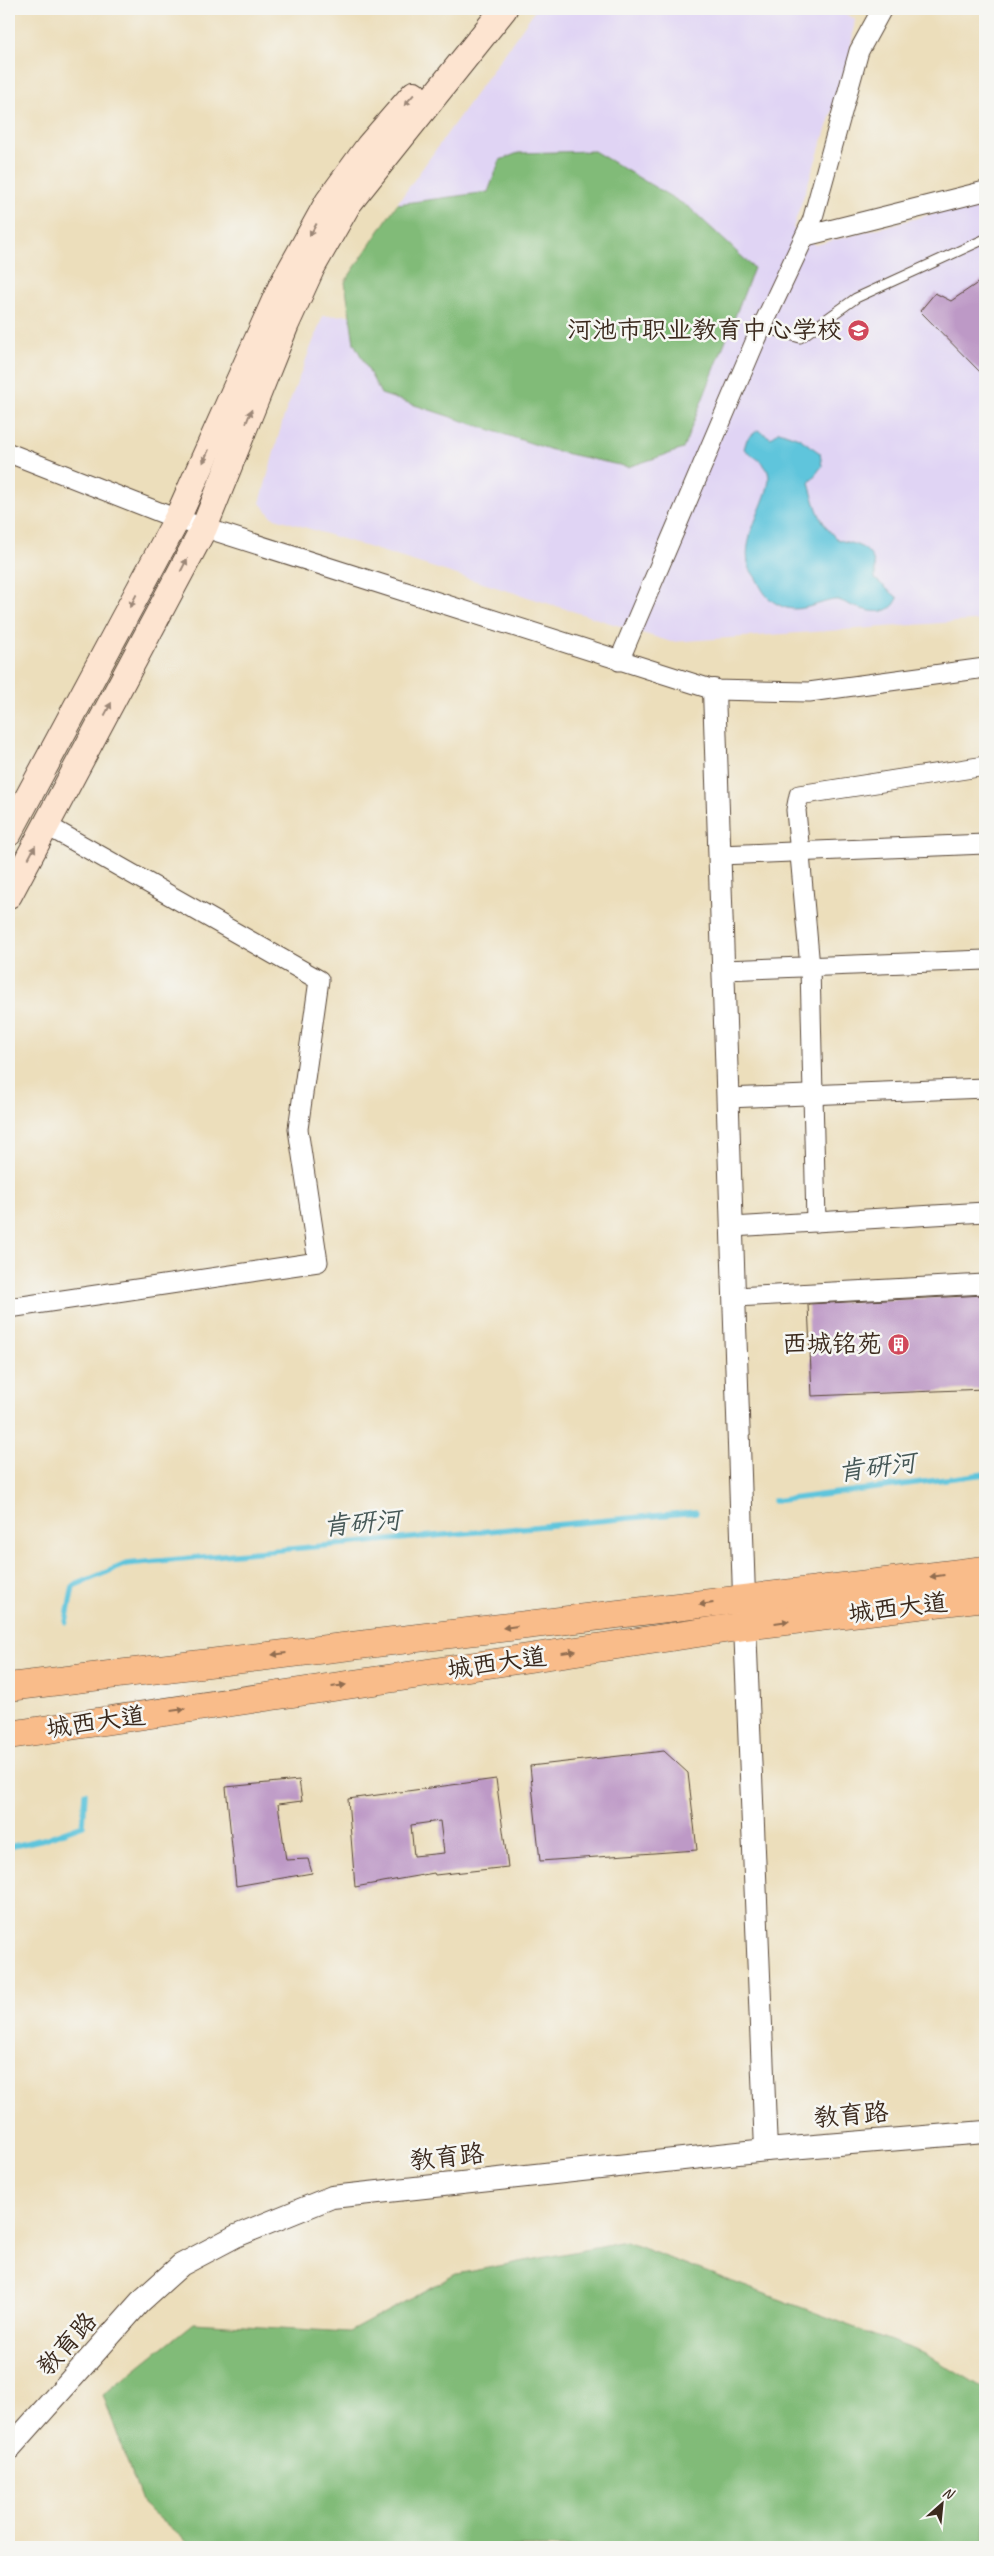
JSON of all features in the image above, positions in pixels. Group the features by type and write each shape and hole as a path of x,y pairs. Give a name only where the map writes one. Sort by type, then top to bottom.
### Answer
{"main road":[{"path":"9,833 177,519 282,287 328,202 369,146 468,32 485,9"},
{"path":"9,895 204,528 286,324 312,267 348,204 504,9"},
{"name":"城西大道","path":"9,1687 985,1570"},
{"name":"城西大道","path":"9,1735 745,1626 985,1597"}],"street":[{"path":"619,661 762,327 806,236 812,221 859,51 882,9"},
{"path":"806,236 985,191"},
{"path":"9,453 177,519 714,690 809,692 985,668"},
{"path":"714,690 745,1626 766,2150"},
{"path":"816,1222 810,967 796,810 799,795 985,766"},
{"path":"9,1308 318,1262 298,1129 319,980 46,825"},
{"path":"720,855 985,844"},
{"path":"724,970 985,960"},
{"path":"728,1098 985,1088"},
{"path":"732,1227 985,1212"},
{"path":"735,1297 985,1284"},
{"name":"教育路","path":"9,2450 140,2302 181,2266 236,2236 332,2197 766,2150 985,2132"}],"lane":[{"path":"762,327 800,338 856,298 985,239"}],"shaded area":[{"name":"河池市职业教育中心学校","path":"536,9 836,9 855,19 849,61 793,228 815,245 985,200 985,620 671,642 272,517 260,503 284,416 323,316 350,315 354,343 381,394 555,451 628,467 683,449 690,208 594,151 500,160 488,192 397,204"}],"green space":[{"path":"594,151 690,208 754,268 683,449 628,467 555,451 381,394 354,343 345,282 397,204 488,192 500,160 518,153"},
{"path":"626,2242 926,2354 985,2390 985,2547 193,2547 143,2504 103,2395 193,2323 349,2332 456,2274"}],"water":[{"path":"758,430 771,438 779,431 799,438 820,453 822,466 809,483 818,512 825,526 836,538 857,545 871,555 875,579 898,598 890,608 879,612 855,607 836,600 793,609 779,605 766,595 749,567 747,555 752,528 767,491 769,481 768,472 764,465 744,449 747,439"}],"building":[{"path":"985,278 985,377 920,311 935,293 951,301"},
{"name":"西城铭苑","path":"985,1295 985,1389 812,1396 808,1304"},
{"path":"664,1751 688,1773 697,1850 540,1861 530,1766"},
{"path":"496,1779 508,1867 435,1875 434,1873 355,1887 348,1799","holes":["440,1821 444,1853 414,1856 411,1825"]},
{"path":"299,1780 302,1801 278,1804 286,1860 308,1859 312,1873 236,1886 226,1787"}],"waterway":[{"name":"肯研河","path":"774,1501 985,1474"},
{"name":"肯研河","path":"66,1622 73,1586 126,1564 696,1512"},
{"name":"肯研河","path":"9,1847 44,1839 83,1825 85,1793"}],"place":[{"name":"河池市职业教育中心学校","path":"858,330"},
{"name":"西城铭苑","path":"898,1344"}]}
